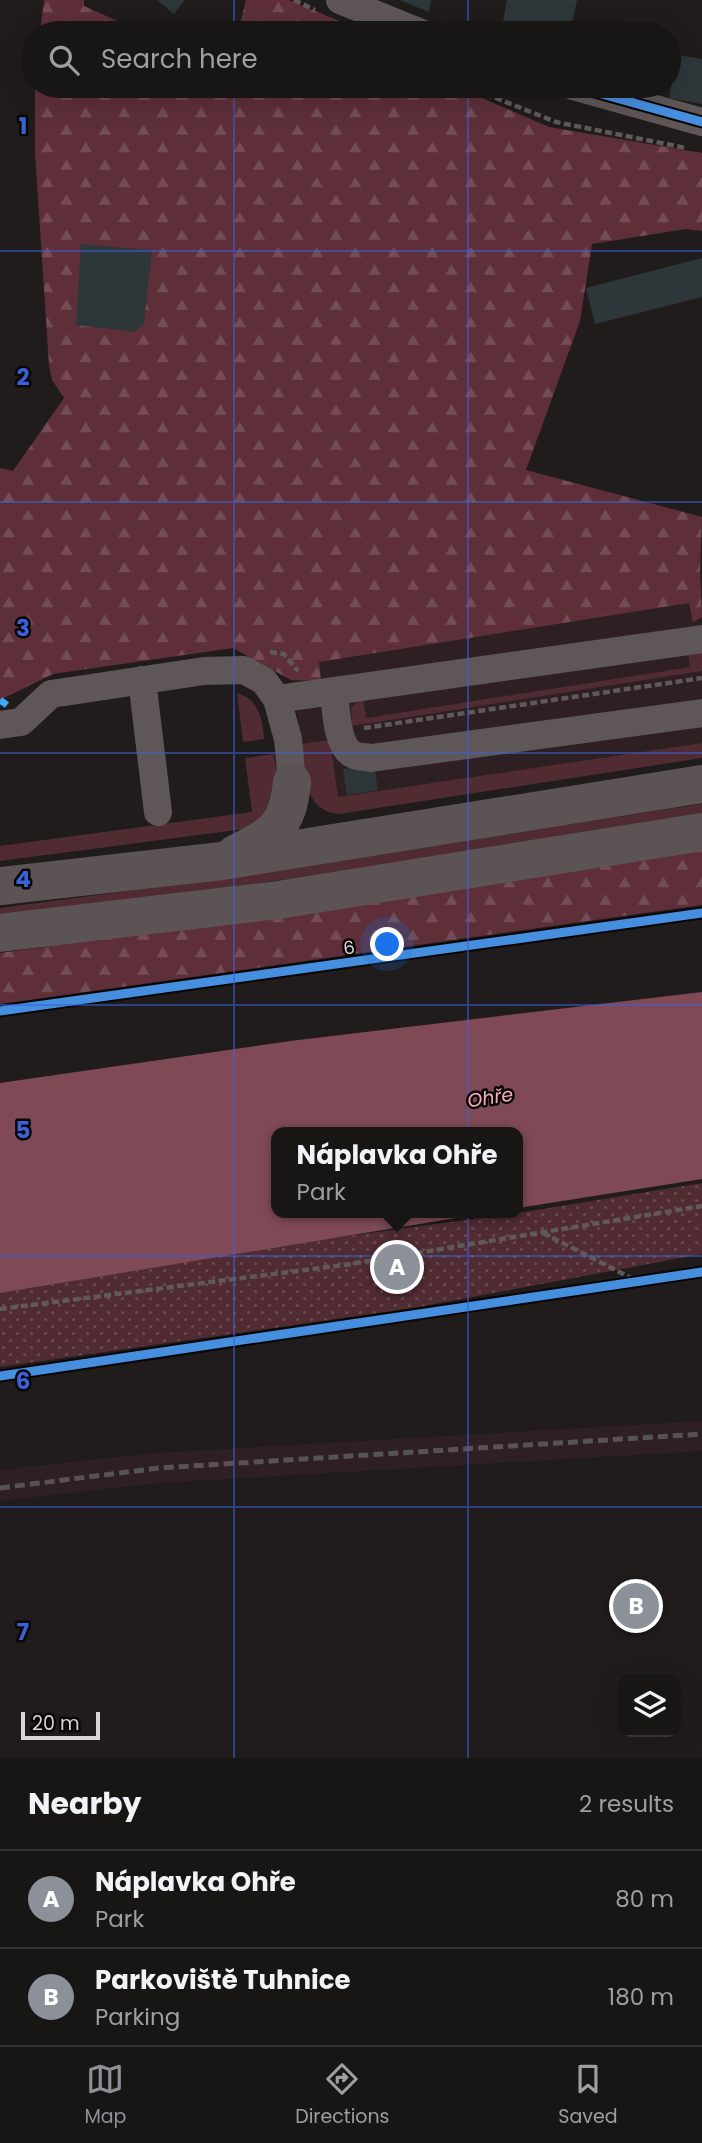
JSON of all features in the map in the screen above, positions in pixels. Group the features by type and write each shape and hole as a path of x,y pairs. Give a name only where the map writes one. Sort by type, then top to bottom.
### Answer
{"highway":[{"path":"292,782 314,818 379,838"},
{"path":"222,861 271,836 290,805 292,782"},
{"path":"0,887 222,861 379,838 702,784"},
{"path":"0,933 278,900 702,832"}],"street":[{"path":"340,0 392,21"},
{"path":"616,98 702,122"},
{"path":"277,699 702,639"},
{"path":"0,725 21,722 51,694 142,680 244,670 264,681 277,699 288,740 292,782"},
{"path":"142,680 158,812"},
{"path":"334,691 340,732 354,755 371,758 702,713"}],"path":[{"path":"496,98 556,122 690,148"},
{"path":"340,732 702,678"},
{"path":"0,1309 344,1265 702,1206"},
{"path":"541,1232 639,1282"},
{"path":"625,1284 652,1280"}],"shaded area":[{"path":"702,560 702,743 331,799 308,791 285,628 700,574"},
{"path":"687,646 702,653 702,671 352,726 351,707 363,698 366,718 690,667"},
{"path":"237,693 250,700 258,710 264,739 243,742"},
{"path":"330,740 338,797 702,743 702,758 339,814 318,806 305,778 301,744"},
{"path":"274,754 278,796 252,828 0,861 0,846 252,812 245,758"},
{"path":"702,804 702,815 504,848 0,920 0,908 172,885"},
{"path":"702,1183 702,1254 413,1308 0,1367 0,1293 304,1242 481,1218 523,1218 523,1212"},
{"path":"702,1421 702,1451 159,1483 0,1501 0,1471 25,1467 156,1453"}],"green space":[{"path":"44,0 84,0 84,6 117,21 41,21"},
{"path":"246,0 289,0 339,21 241,21"},
{"path":"35,98 482,98 549,127 702,153 702,231 686,229 592,244 580,321 526,470 702,517 702,617 693,622 689,603 319,662 321,681 291,680 233,648 53,674 0,700 0,468 13,471 64,398 52,380 49,365 35,153"},
{"path":"702,849 702,905 0,1004 0,953 332,907"}],"water":[{"name":"Ohře","path":"702,992 702,1179 523,1207 523,1127 271,1127 271,1218 456,1218 0,1293 0,1083 290,1041"}],"building":[{"path":"157,0 185,0 174,14"},
{"path":"400,0 431,0 429,12"},
{"path":"507,0 577,0 573,21 503,21"},
{"path":"681,56 702,59 702,104 669,98 681,98"},
{"path":"81,244 152,250 144,324 134,332 76,325"},
{"path":"702,258 702,297 595,324 586,288"},
{"path":"374,765 378,790 347,795 343,769"}],"railway":[{"path":"0,1488 159,1468 702,1434"}],"marked path":[{"path":"0,700 7,705"}],"cycle path":[{"path":"616,98 702,122"},
{"name":"6","path":"0,1011 702,913"},
{"path":"0,1376 702,1272"}],"place":[{"name":"Náplavka Ohře","path":"397,1267"},
{"name":"Parkoviště Tuhnice","path":"636,1606"}]}
